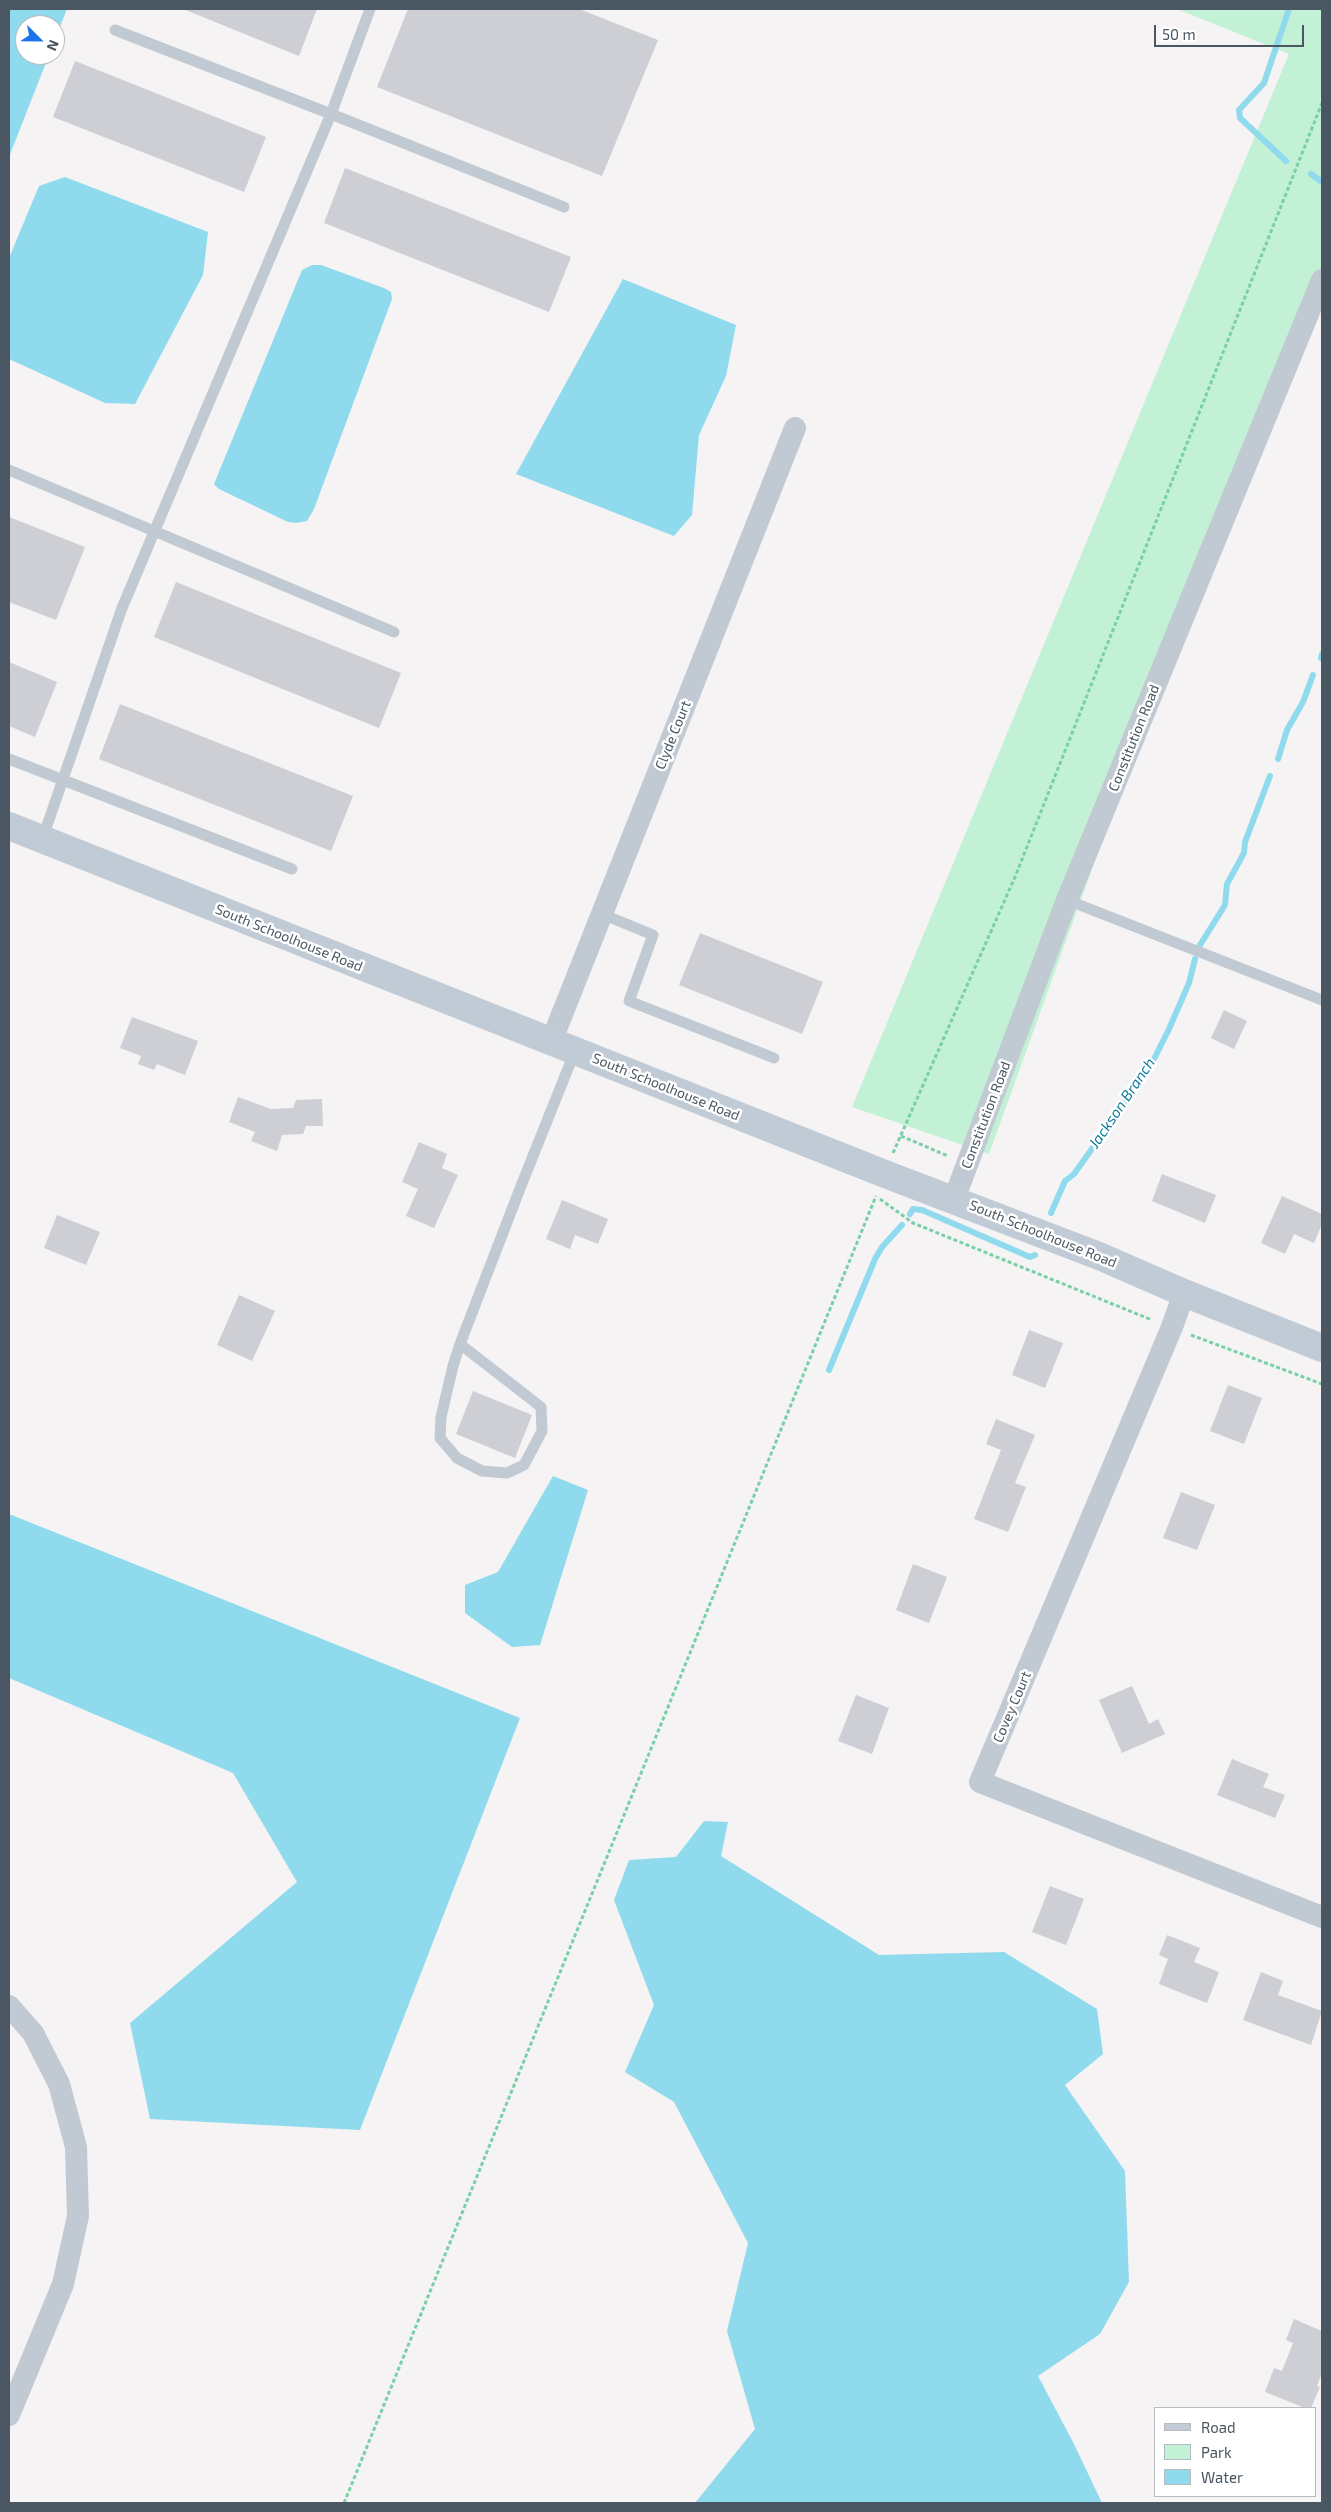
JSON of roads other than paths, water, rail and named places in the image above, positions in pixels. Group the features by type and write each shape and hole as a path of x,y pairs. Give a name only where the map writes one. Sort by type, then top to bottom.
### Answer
{"street":[{"name":"Constitution Road","path":"954,1199 1067,900 1322,280"},
{"name":"Clyde Court","path":"563,1046 602,914 795,428"},
{"name":"South Schoolhouse Road","path":"9,826 884,1174 954,1199 1099,1256 1184,1293 1322,1348"},
{"name":"Covey Court","path":"1184,1293 1172,1327 980,1782 1322,1916"},
{"path":"9,2006 33,2033 59,2084 76,2147 78,2216 63,2284 9,2415"}],"lane":[{"path":"42,840 122,608 331,114 370,9"},
{"path":"115,30 331,114 564,208"},
{"path":"9,470 394,632"},
{"path":"9,759 292,869"},
{"path":"1067,900 1322,1000"},
{"path":"602,914 653,935 629,1001 774,1058"},
{"path":"460,1344 541,1407 542,1431 524,1464 507,1473 482,1471 457,1458 440,1438 441,1417 460,1344 563,1046"}],"water":[{"path":"9,9 67,9 65,15 15,15 15,65 45,65 9,157"},
{"path":"65,177 208,232 203,275 135,404 105,403 9,359 9,258 39,186"},
{"path":"312,265 321,265 384,288 391,292 392,299 314,509 307,521 296,523 288,522 219,489 214,484 302,270"},
{"path":"623,279 736,325 726,376 699,435 692,515 674,536 516,474"},
{"path":"553,1476 588,1490 540,1645 512,1647 465,1613 465,1585 498,1572"},
{"path":"9,1514 520,1718 360,2130 150,2119 130,2023 297,1882 233,1773 9,1678"},
{"path":"704,1821 728,1822 721,1856 879,1955 1004,1952 1097,2009 1103,2054 1065,2085 1125,2171 1129,2282 1100,2334 1038,2376 1073,2442 1102,2503 695,2503 755,2429 727,2331 748,2243 674,2102 625,2072 654,2005 614,1900 629,1860 676,1857"}],"waterway":[{"name":"Jackson Branch","path":"1286,161 1240,118 1239,110 1264,83 1289,9"},
{"name":"Jackson Branch","path":"1311,174 1322,182"},
{"name":"Jackson Branch","path":"1321,658 1322,654"},
{"name":"Jackson Branch","path":"1278,759 1287,730 1303,702 1313,675"},
{"name":"Jackson Branch","path":"1200,945 1225,905 1227,884 1244,853 1245,842 1270,776"},
{"name":"Jackson Branch","path":"1051,1213 1065,1181 1074,1174 1149,1069 1189,983 1195,959"},
{"name":"Jackson Branch","path":"910,1214 913,1209 922,1210 1030,1257 1035,1255"},
{"name":"Jackson Branch","path":"829,1370 875,1259 882,1247 902,1225"}]}
